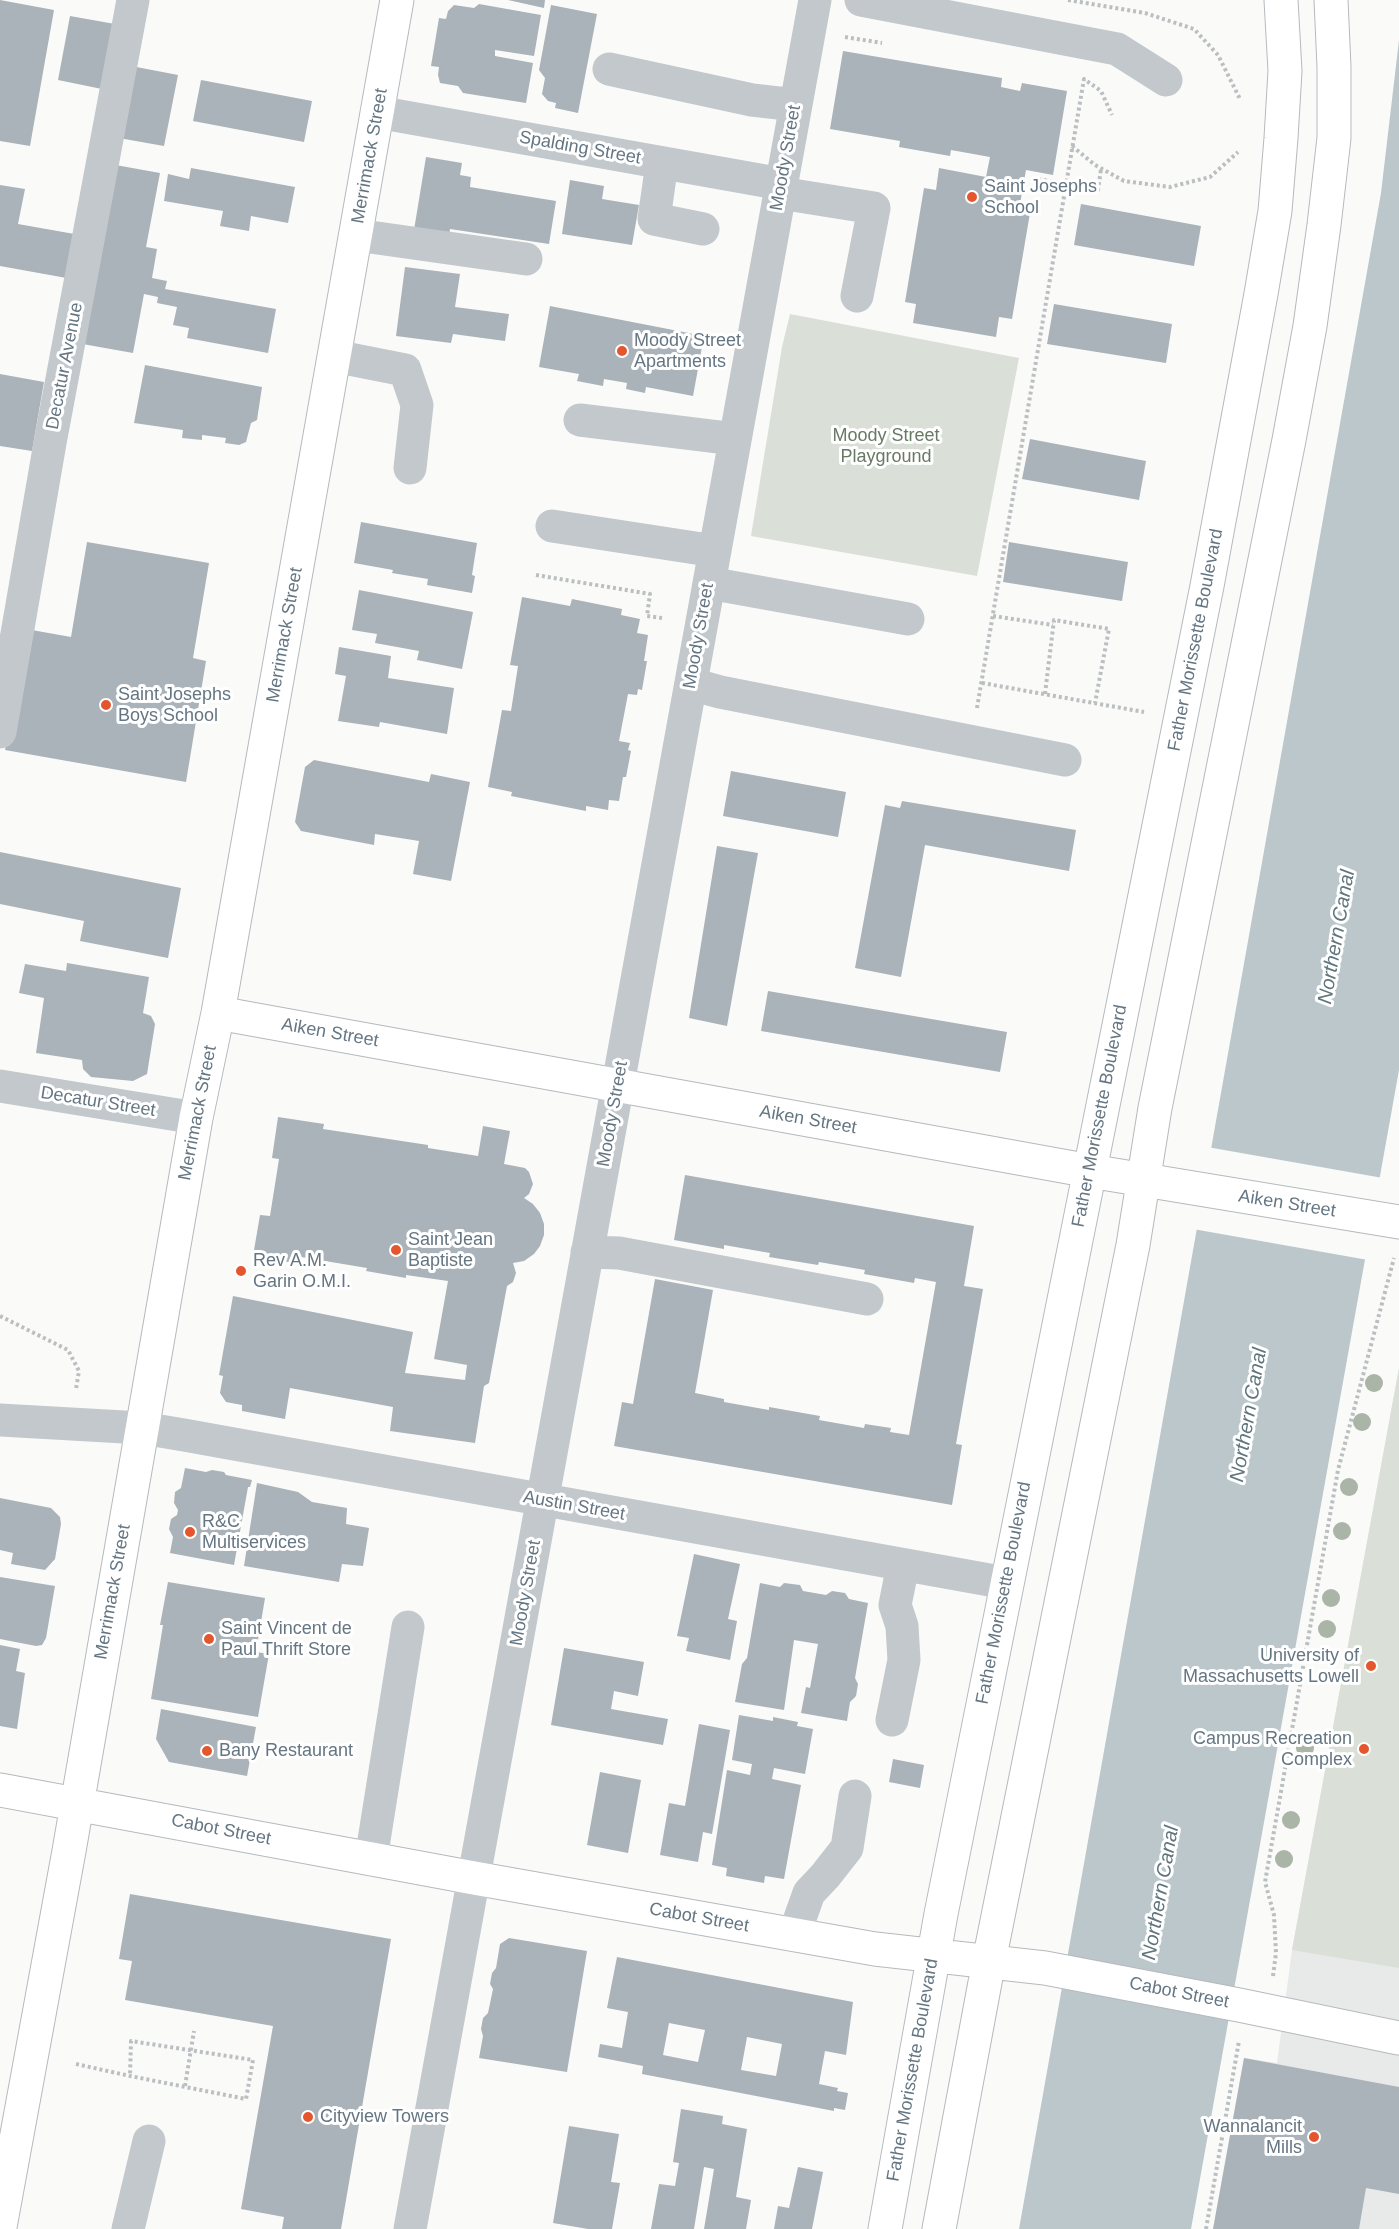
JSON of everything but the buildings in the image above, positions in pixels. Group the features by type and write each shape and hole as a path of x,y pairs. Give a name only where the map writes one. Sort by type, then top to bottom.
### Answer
{"main road":[{"name":"Merrimack Street","path":"0,2227 397,0"},
{"name":"Father Morissette Boulevard","path":"885,2229 934,1955 1006,1583 1207,586 1274,221 1285,71 1281,0"},
{"path":"939,2229 989,1961 1126,1279 1155,1108 1287,452 1310,326 1334,138 1332,0"},
{"name":"Aiken Street","path":"218,1013 1090,1171 1390,1220"},
{"name":"Cabot Street","path":"0,1790 474,1878 875,1949 1045,1968 1399,2038"}],"street":[{"name":"Decatur Avenue","path":"0,732 50,443 133,0"},
{"name":"Moody Street","path":"410,2229 815,0"},
{"path":"861,0 1117,49 1166,80"},
{"path":"609,69 752,100 796,105"},
{"name":"Spalding Street","path":"377,112 663,162 874,208 856,296"},
{"path":"663,162 654,219 703,229"},
{"path":"356,234 526,259"},
{"path":"334,356 405,370 417,405 410,468"},
{"path":"580,420 735,439"},
{"path":"552,526 715,551"},
{"path":"709,583 908,619"},
{"path":"691,684 720,692 1065,760"},
{"name":"Decatur Street","path":"0,1086 196,1118"},
{"path":"588,1252 620,1253 867,1299"},
{"name":"Austin Street","path":"0,1420 142,1428 1006,1583"},
{"path":"892,1720 904,1659 902,1626 895,1605 903,1565"},
{"path":"371,1859 408,1627"},
{"path":"794,1935 809,1893 847,1848 855,1796"},
{"path":"128,2229 149,2141"}],"path":[{"path":"1068,0 1145,13 1194,29 1218,55 1240,99"},
{"path":"972,742 1084,79 1101,91 1112,116"},
{"path":"1072,146 1101,169 1124,181 1170,187 1210,177 1238,152"},
{"path":"1038,179 1098,190 1101,169"},
{"path":"536,575 650,594 647,616 662,618"},
{"path":"993,616 1053,625"},
{"path":"1045,694 1054,620 1109,629 1095,703"},
{"path":"982,683 1144,712"},
{"path":"1272,1983 1276,1953 1274,1915 1265,1882 1338,1470 1395,1255"},
{"path":"0,1316 68,1350 79,1371 71,1425"},
{"path":"185,2086 194,2031"},
{"path":"1206,2229 1240,2037"},
{"path":"76,2064 130,2076 246,2099 253,2060 131,2041 130,2076"}],"shaded area":[{"name":"University of Massachusetts Lowell","path":"1399,1368 1399,2229 1213,2229 1244,2058 1277,2063 1292,1950"}],"green space":[{"name":"Moody Street Playground","path":"790,314 1019,358 977,576 751,536 782,347"},
{"name":"Campus Recreation Complex","path":"1399,1368 1399,1968 1292,1950"}],"water":[{"name":"Northern Canal","path":"1399,40 1399,1070 1191,2229 1019,2229 1381,193"}],"pier":[{"path":"1207,1147 1383,1178 1368,1260 1193,1229"}],"place":[{"name":"Saint Josephs School","path":"972,197"},
{"name":"Moody Street Apartments","path":"622,351"},
{"name":"Saint Josephs Boys School","path":"106,705"},
{"name":"Saint Jean Baptiste","path":"396,1250"},
{"name":"Rev A.M. Garin O.M.I.","path":"241,1271"},
{"name":"R&C Multiservices","path":"190,1532"},
{"name":"Saint Vincent de Paul Thrift Store","path":"209,1639"},
{"name":"University of Massachusetts Lowell","path":"1371,1666"},
{"name":"Campus Recreation Complex","path":"1364,1749"},
{"name":"Bany Restaurant","path":"207,1751"},
{"name":"Cityview Towers","path":"308,2117"},
{"name":"Wannalancit Mills","path":"1314,2137"}]}
